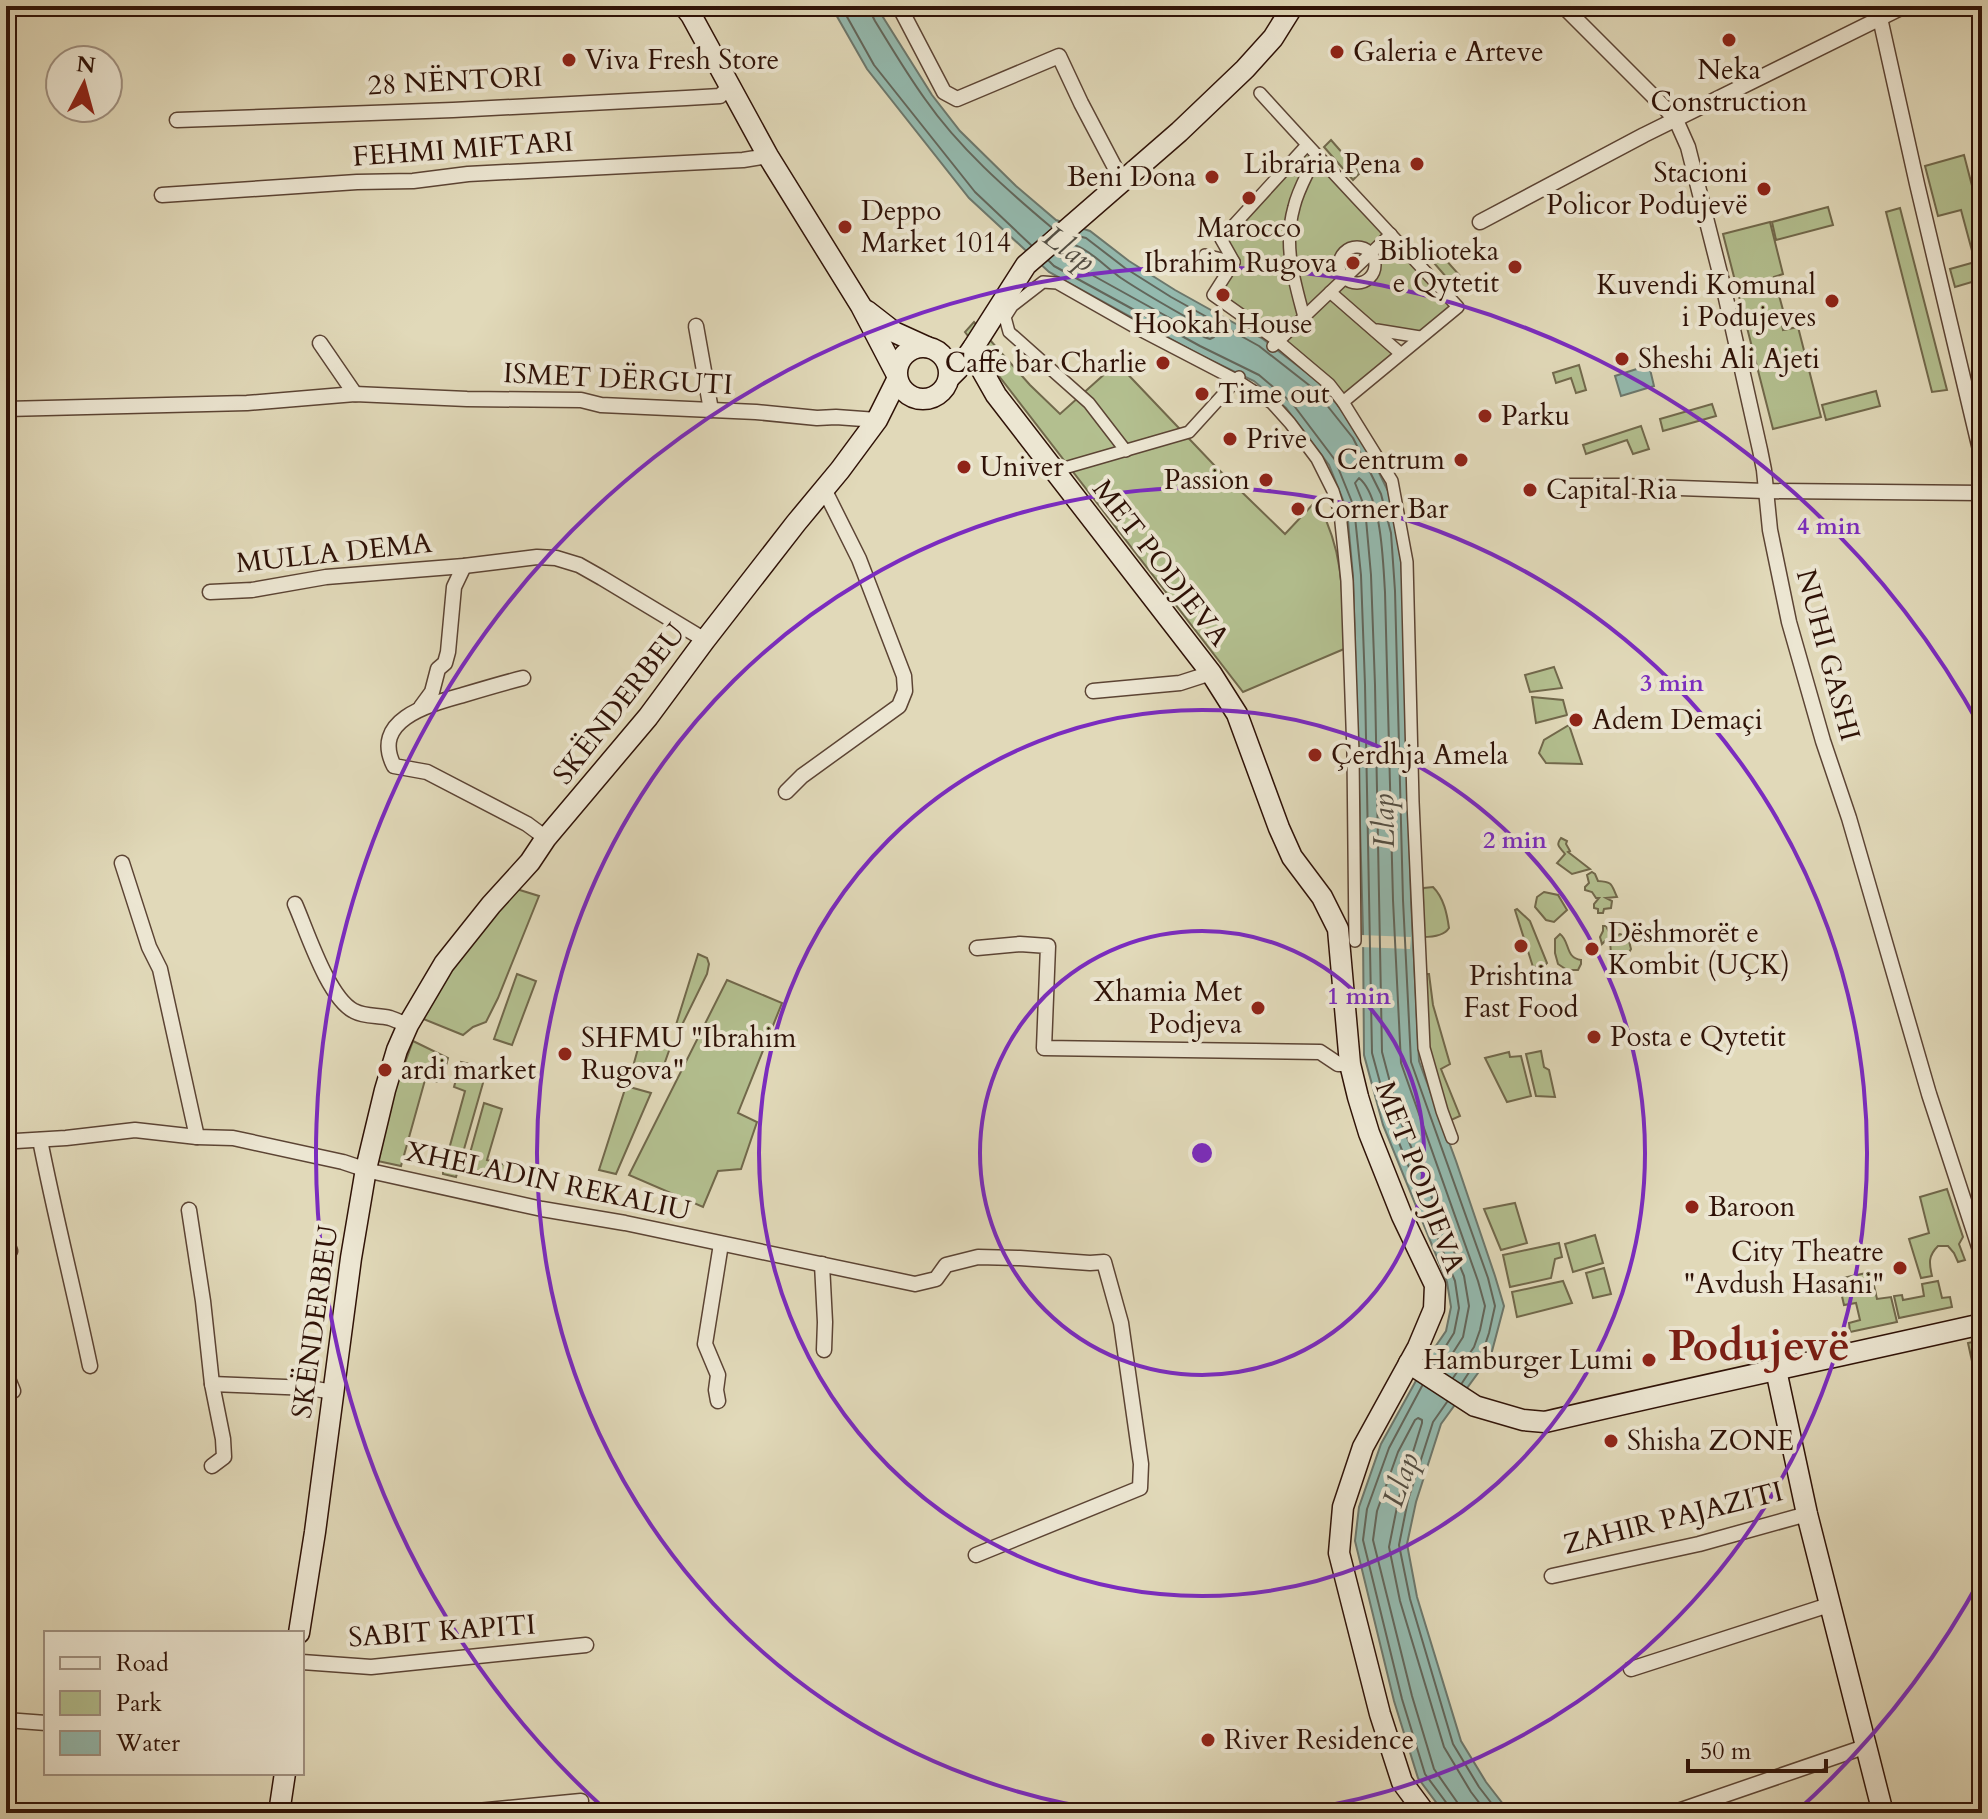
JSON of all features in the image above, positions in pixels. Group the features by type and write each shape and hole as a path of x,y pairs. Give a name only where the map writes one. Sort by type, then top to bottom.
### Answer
{"main road":[{"path":"684,6 768,156 861,306 900,387 911,397 926,399"},
{"path":"877,420 941,392 1026,265 1179,132 1245,69 1273,38 1293,6"},
{"path":"861,306 894,332 943,356 949,378"},
{"path":"897,377 897,366 905,353 912,349 973,348"},
{"name":"MET PODJEVA","path":"973,348 996,395 1211,673 1237,714 1292,857 1322,897 1338,929 1350,1064 1369,1133 1402,1216 1435,1285 1434,1309 1418,1347 1416,1368 1363,1447 1343,1507 1339,1553 1380,1714 1402,1782 1425,1813"},
{"name":"SKËNDERBEU","path":"299,1631 366,1169 385,1090 408,1025 444,964 648,717 796,523 825,491 877,420 897,377"},
{"path":"1416,1368 1475,1406 1523,1420 1545,1422 1982,1324"},
{"name":"ZAHIR PAJAZITI","path":"1776,1370 1807,1514 1883,1813"},
{"path":"279,1813 285,1775"}],"street":[{"path":"899,6 944,92 957,99 1059,56 1122,181"},
{"name":"NUHI GASHI","path":"1563,6 1676,120 1688,147 1710,228 1760,450 1770,530 1789,622 1929,1094 1982,1256"},
{"path":"1480,222 1905,6"},
{"path":"1880,18 1982,458"},
{"name":"28 NËNTORI","path":"177,120 720,96 730,86"},
{"path":"1260,93 1458,307 1343,402"},
{"path":"1234,262 1221,239 1307,145"},
{"path":"1304,317 1292,274 1288,239 1294,204 1316,155"},
{"name":"FEHMI MIFTARI","path":"162,195 768,156"},
{"path":"1276,343 1391,234"},
{"path":"1357,246 1371,253 1376,266 1371,278 1353,283 1345,278 1339,265 1342,254 1357,246"},
{"path":"1205,255 1234,262"},
{"path":"1234,262 1213,295 1329,384 1392,481 1407,562 1414,850 1424,1048 1452,1138"},
{"path":"1126,451 1089,403 1009,332 1005,317 1012,306 1043,282 1057,283 1128,323 1238,378 1272,403 1290,423 1317,459 1333,491 1340,513 1347,581 1355,941"},
{"path":"1330,292 1400,353"},
{"path":"696,326 711,410"},
{"path":"1374,330 1420,337"},
{"path":"320,343 355,394"},
{"path":"1054,471 1189,432 1238,378"},
{"name":"ISMET DËRGUTI","path":"6,409 247,403 355,394 581,400 601,405 877,420"},
{"path":"1557,486 1982,493"},
{"path":"786,792 802,776 899,706 905,691 904,676 859,559 825,491"},
{"name":"MULLA DEMA","path":"210,592 252,590 326,577 537,557 556,558 579,565 705,640"},
{"name":"MULLA DEMA","path":"420,708 432,692 438,669 445,663 454,587 464,566"},
{"path":"1093,691 1180,683 1211,673"},
{"name":"MULLA DEMA","path":"523,678 420,708 400,721 392,733 389,750 394,766 427,772 527,824 546,838"},
{"path":"122,863 149,947 160,969 197,1137"},
{"path":"295,904 341,1003 355,1012 408,1025"},
{"path":"977,948 1020,944 1048,946 1044,1048 1320,1052 1338,1064 1350,1064"},
{"name":"XHELADIN REKALIU","path":"6,1140 40,1140 135,1130 233,1138 542,1209 625,1223 915,1284 936,1279 946,1265 978,1257 1104,1262 1121,1323 1139,1451 1140,1488 976,1555"},
{"path":"40,1140 90,1366"},
{"path":"189,1210 212,1384 223,1439 224,1457 212,1466"},
{"name":"XHELADIN REKALIU","path":"718,1401 718,1375 705,1344 721,1244"},
{"path":"822,1264 824,1350"},
{"path":"6,1374 13,1391"},
{"path":"212,1384 310,1388 333,1392"},
{"name":"ZAHIR PAJAZITI","path":"1552,1576 1699,1544 1807,1514"},
{"path":"1631,1669 1832,1604"},
{"name":"SABIT KAPITI","path":"304,1662 371,1667 586,1645"},
{"path":"6,1720 44,1723"},
{"path":"1672,1813 1867,1746"},
{"path":"457,1813 581,1801"}],"green space":[{"path":"1331,140 1360,173 1353,180 1324,147"},
{"path":"1307,145 1458,307 1420,337 1376,330 1390,344 1394,357 1343,402 1329,384 1213,295 1233,262 1221,239","holes":["1357,246 1369,251 1375,259 1372,275 1357,284 1348,282 1339,269 1342,256 1348,249"]},
{"path":"1964,155 1976,201 1982,200 1982,279 1955,287 1950,269 1975,262 1961,210 1938,216 1925,166"},
{"path":"1828,207 1833,225 1776,240 1772,222"},
{"path":"1900,208 1947,390 1932,392 1886,212"},
{"path":"1770,222 1783,274 1774,277 1783,310 1779,312 1783,330 1798,327 1821,417 1773,429 1723,234"},
{"path":"1436,249 1462,278 1453,285 1428,256"},
{"path":"974,322 1060,414 1117,363 1285,534 1316,501 1337,554 1344,649 1243,692 965,332"},
{"path":"1579,365 1586,390 1576,393 1571,378 1556,383 1553,373"},
{"path":"1876,391 1880,406 1826,420 1822,405"},
{"path":"1712,404 1716,416 1663,431 1660,419"},
{"path":"1641,426 1649,449 1633,454 1627,440 1586,454 1583,445"},
{"path":"1554,667 1562,688 1530,692 1525,675"},
{"path":"1532,697 1563,700 1567,715 1536,723"},
{"path":"1569,725 1582,764 1546,763 1539,753 1544,740"},
{"path":"1561,838 1567,841 1568,852 1590,869 1572,874 1557,863 1565,854 1558,845"},
{"path":"1592,872 1598,881 1611,885 1617,897 1606,898 1612,901 1611,908 1604,909 1603,913 1598,913 1598,909 1594,908 1599,898 1585,890 1589,883 1587,875"},
{"path":"510,887 539,896 486,1022 463,1035 421,1018 454,962"},
{"path":"1433,887 1442,901 1449,928 1441,934 1423,937 1421,892 1424,888"},
{"path":"1544,892 1558,895 1567,910 1554,922 1546,920 1535,907 1537,897"},
{"path":"1517,909 1530,921 1547,963 1544,966 1533,967"},
{"path":"1603,926 1611,936 1620,934 1628,937 1631,949 1628,954 1611,953 1610,942 1602,944"},
{"path":"1560,934 1572,956 1581,960 1578,970 1567,970 1558,964 1555,939"},
{"path":"698,954 707,958 707,974 679,1031 675,1028"},
{"path":"517,974 536,981 512,1045 494,1039"},
{"path":"1424,974 1429,974 1433,1005 1450,1064 1441,1069 1460,1116 1449,1121 1429,1060"},
{"path":"727,980 782,1003 738,1113 757,1122 741,1169 718,1171 703,1207 629,1175"},
{"path":"641,1038 671,1045 659,1079 632,1070"},
{"path":"413,1041 448,1058 439,1082 425,1080 401,1166 373,1160"},
{"path":"1541,1051 1555,1097 1536,1096 1526,1054"},
{"path":"1509,1052 1510,1057 1521,1056 1531,1096 1507,1102 1485,1058"},
{"path":"461,1062 477,1068 483,1083 456,1177 443,1174 443,1171 465,1091 454,1087"},
{"path":"626,1086 651,1093 616,1174 599,1170"},
{"path":"484,1103 502,1109 487,1160 510,1166 507,1181 465,1171"},
{"path":"1947,1189 1963,1237 1959,1244 1965,1260 1958,1262 1948,1246 1938,1246 1930,1260 1932,1276 1921,1278 1909,1239 1929,1233 1920,1197"},
{"path":"1515,1203 1527,1243 1501,1250 1484,1209"},
{"path":"1595,1235 1603,1263 1573,1272 1565,1244"},
{"path":"1559,1243 1562,1257 1555,1259 1551,1278 1510,1287 1503,1255"},
{"path":"1604,1268 1611,1294 1593,1298 1586,1273"},
{"path":"1871,1272 1877,1299 1891,1297 1897,1322 1850,1332 1849,1323 1860,1320 1856,1303 1844,1305 1838,1279"},
{"path":"1563,1281 1572,1303 1517,1317 1512,1292"},
{"path":"1938,1281 1942,1298 1950,1297 1952,1307 1899,1318 1894,1296 1902,1295 1903,1300 1924,1296 1922,1284"},
{"path":"1982,1340 1982,1398 1980,1398 1968,1343"}],"water":[{"name":"Llap","path":"831,6 876,6 932,95 960,131 1056,220 1090,231 1129,261 1175,290 1263,339 1320,383 1360,434 1388,491 1399,532 1403,591 1411,899 1419,1061 1504,1306 1491,1355 1441,1424 1416,1502 1407,1544 1417,1597 1461,1741 1510,1813 1444,1813 1418,1778 1394,1701 1355,1541 1359,1507 1381,1444 1446,1331 1451,1307 1447,1282 1383,1125 1364,1055 1353,576 1347,510 1329,465 1286,408 1254,381 1196,353 1049,272 969,198 867,69"},
{"path":"1649,365 1654,386 1621,396 1615,376"}],"pier":[{"path":"1361,935 1411,937 1410,949 1360,947"}],"place":[{"name":"Neka Construction","path":"1729,40"},
{"name":"Galeria e Arteve","path":"1337,52"},
{"name":"Viva Fresh Store","path":"569,60"},
{"name":"Libraria Pena","path":"1417,164"},
{"name":"Beni Dona","path":"1212,177"},
{"name":"Stacioni Policor Podujevë","path":"1764,189"},
{"name":"Marocco","path":"1249,198"},
{"name":"Deppo Market 1014","path":"845,227"},
{"name":"Ibrahim Rugova","path":"1353,263"},
{"name":"Biblioteka e Qytetit","path":"1515,267"},
{"name":"Hookah House","path":"1223,295"},
{"name":"Kuvendi Komunal i Podujeves","path":"1832,301"},
{"name":"Sheshi Ali Ajeti","path":"1622,359"},
{"name":"Caffe bar Charlie","path":"1163,363"},
{"name":"Time out","path":"1202,394"},
{"name":"Parku","path":"1485,416"},
{"name":"Prive","path":"1230,439"},
{"name":"Centrum","path":"1461,460"},
{"name":"Univer","path":"964,467"},
{"name":"Passion","path":"1266,480"},
{"name":"Capital Ria","path":"1530,490"},
{"name":"Corner Bar","path":"1298,509"},
{"name":"Adem Demaçi","path":"1576,720"},
{"name":"Çerdhja Amela","path":"1315,755"},
{"name":"Prishtina Fast Food","path":"1521,946"},
{"name":"Dëshmorët e Kombit (UÇK)","path":"1592,949"},
{"name":"Xhamia Met Podjeva","path":"1258,1008"},
{"name":"Posta e Qytetit","path":"1594,1037"},
{"name":"SHFMU \"Ibrahim Rugova\"","path":"565,1054"},
{"name":"ardi market","path":"385,1070"},
{"name":"Baroon","path":"1692,1207"},
{"name":"City Theatre \"Avdush Hasani\"","path":"1900,1268"},
{"name":"Hamburger Lumi","path":"1649,1360"},
{"name":"Shisha ZONE","path":"1611,1441"},
{"name":"River Residence","path":"1208,1740"}],"district":[{"name":"Podujevë","path":"1759,1346"}]}
